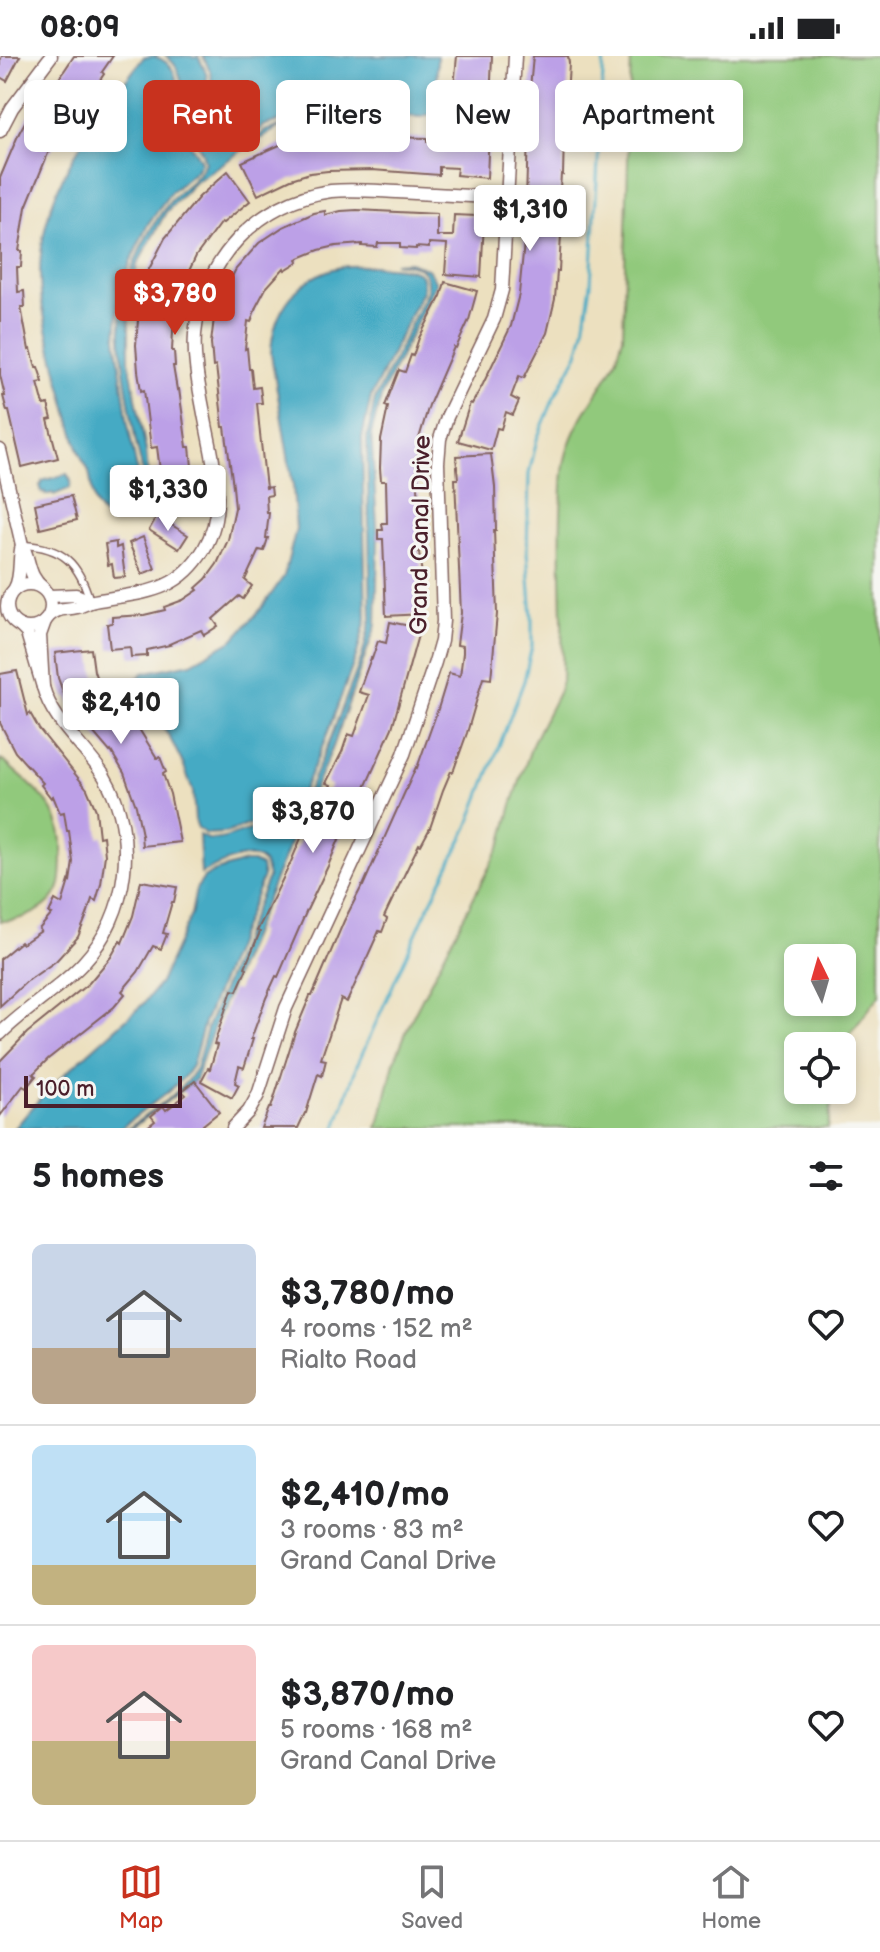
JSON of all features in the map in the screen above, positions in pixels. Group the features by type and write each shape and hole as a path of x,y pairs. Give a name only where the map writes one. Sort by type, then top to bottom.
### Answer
{"street":[{"path":"0,131 12,108 51,56"},
{"name":"Grand Canal Drive","path":"233,1128 249,1111 258,1095 286,1008 404,754 438,652 443,621 440,439 447,417 494,319 499,301 503,278 515,56"},
{"path":"0,101 12,108"},
{"path":"0,626 31,628 42,624 57,610 78,607 90,601 153,592 169,585 197,561 208,542 217,513 218,492 196,367 197,324 205,291 215,270 245,231 288,203 327,192 353,190 507,198"},
{"path":"0,450 32,576 46,592 52,605 40,635 43,687"},
{"path":"0,1034 64,981 93,952 119,901 125,842 115,799 107,781 53,713 27,633 8,613 8,596 18,581 22,545"},
{"path":"8,596 29,583 46,592 76,595 90,601"}],"lane":[{"path":"22,545 41,546 69,559 86,585 90,601"}],"green space":[{"path":"631,56 880,56 880,995 851,1032 784,1032 784,1104 831,1104 828,1128 377,1128 394,1062 411,1020 502,842 533,742 559,691 562,681 564,467 576,429 618,355 623,337 628,152 743,152 743,80 630,80"},
{"path":"0,760 31,785 54,812 62,846 62,869 56,893 44,907 18,919 0,921"}],"water":[{"path":"154,56 165,61 176,80 143,80 143,152 195,152 201,162 196,171 171,192 148,224 131,260 119,298 116,338 140,500 127,513 109,520 95,504 89,472 72,427 45,319 40,267 44,233 53,201 77,152 127,152 127,80 143,58"},
{"path":"166,56 198,56 207,80 181,80 174,64"},
{"path":"203,56 437,56 437,80 426,80 426,116 410,116 410,80 276,80 276,122 260,129 260,80 212,80"},
{"path":"276,129 260,139 265,131"},
{"path":"201,152 240,152 194,183 166,212 137,265 129,315 129,361 149,484 143,511 136,513 144,503 145,491 123,365 123,302 134,264 151,229 205,162"},
{"path":"410,262 428,269 436,283 382,394 371,434 378,540 376,625 333,747 290,843 195,1080 129,1128 172,1096 196,1068 208,1025 268,877 264,863 252,857 233,860 201,874 199,835 218,839 295,820 362,656 371,619 367,438 375,399 427,291 426,276 420,268 394,263"},
{"path":"373,266 418,272 423,279 423,289 371,397 362,438 366,619 357,654 324,743 292,816 247,825 226,833 206,834 198,828 195,820 193,792 183,764 169,736 137,694 136,680 143,673 191,663 234,639 261,609 284,576 296,529 293,486 271,354 276,324 290,298 312,278 341,267"},
{"path":"67,474 71,481 70,488 54,495 42,493 42,481"},
{"path":"245,862 261,866 263,877 204,1023 192,1066 184,1077 121,1128 15,1128 47,1090 143,1004 160,983 191,915 196,889 204,878"}],"building":[{"path":"2,56 20,56 7,81 0,77"},
{"path":"74,56 113,56 100,80 58,80"},
{"path":"457,56 492,56 491,80 455,80"},
{"path":"533,56 568,56 568,80 555,80 555,152 564,152 557,235 561,235 559,271 547,333 524,378 519,376 511,397 519,401 513,415 506,412 501,429 497,428 491,450 458,441 470,403 483,384 511,326 519,294 527,152 539,152 539,80 531,80"},
{"path":"24,124 24,152 49,152 26,207 19,251 22,251 21,267 17,267 18,292 24,291 25,307 21,307 29,350 43,382 38,383 52,419 48,420 58,458 22,467 0,375 0,178"},
{"path":"410,138 426,138 426,152 488,152 487,178 456,175 457,168 439,167 439,175 372,170 328,171 291,179 258,195 242,162 276,147 276,152 410,152"},
{"path":"228,171 250,201 221,222 196,256 179,292 182,293 177,301 173,331 173,366 187,447 190,447 195,510 159,508 160,485 157,486 155,470 160,470 157,447 151,448 144,390 141,391 138,371 136,345 139,308 146,275 165,238 199,197"},
{"path":"357,210 437,214 437,236 453,236 454,215 477,216 477,223 484,223 481,277 445,274 447,244 429,243 429,248 416,249 400,248 400,243 378,243 377,247 362,244 336,246 297,259 298,262 284,268 266,288 251,322 248,321 245,349 253,388 260,387 262,403 257,403 266,488 271,487 272,495 266,496 269,513 264,551 259,550 245,580 252,586 243,599 239,596 213,619 218,626 204,635 201,630 170,645 147,650 147,656 131,657 130,647 110,649 107,624 112,623 112,617 165,610 164,607 183,600 198,590 196,588 217,564 228,540 235,508 211,343 221,297 236,269 259,243 283,227 314,213 325,211 325,215"},
{"path":"445,282 477,291 469,320 429,405 418,442 420,517 417,537 422,575 422,614 386,616 383,539 378,539 378,530 383,530 382,523 387,523 386,481 381,481 380,468 381,440 388,407 385,406 399,370 405,372 413,356"},
{"path":"491,454 495,487 497,614 491,679 483,678 453,772 443,790 430,828 419,844 384,917 387,919 382,932 379,931 347,1002 341,999 321,1059 326,1060 322,1076 318,1074 306,1113 298,1128 261,1128 271,1108 310,996 417,768 449,673 460,676 463,646 457,645 461,613 456,456"},
{"path":"71,496 77,520 40,529 35,504"},
{"path":"157,516 188,535 179,549 149,530"},
{"path":"143,537 155,569 142,574 129,543"},
{"path":"116,542 116,548 121,546 125,577 114,578 112,564 108,565 105,544"},
{"path":"390,622 420,628 392,728 266,998 244,1068 239,1066 235,1083 239,1085 232,1098 201,1081 210,1069 217,1045 214,1044 232,990 237,991 260,932 257,931 290,864 308,816 315,802 322,806 331,785 326,783 348,734 354,736 369,695 359,692 378,641 386,643"},
{"path":"91,649 100,688 105,684 115,698 112,700 128,718 131,715 157,758 160,757 166,772 163,774 180,842 142,846 136,806 124,773 111,751 65,697 58,678 55,653"},
{"path":"17,671 28,715 30,713 87,789 96,810 105,855 96,901 92,899 78,937 56,961 26,982 0,1006 0,959 20,942 22,944 41,931 39,929 52,914 49,913 55,900 62,904 73,862 64,812 60,813 53,796 51,798 41,785 43,783 15,752 0,723 0,674"},
{"path":"141,881 177,887 161,949 153,946 114,1007 48,1059 0,1116 0,1061 27,1033 89,983 120,941 122,943 133,916"},
{"path":"195,1081 219,1112 203,1125 205,1128 146,1128 155,1121 151,1116 163,1106 166,1110 186,1095 182,1091"}],"waterway":[{"path":"336,1128 357,1065 468,827 524,681 532,646 527,552 529,474 537,439 554,398 578,354 584,330 591,284 604,56"}]}
